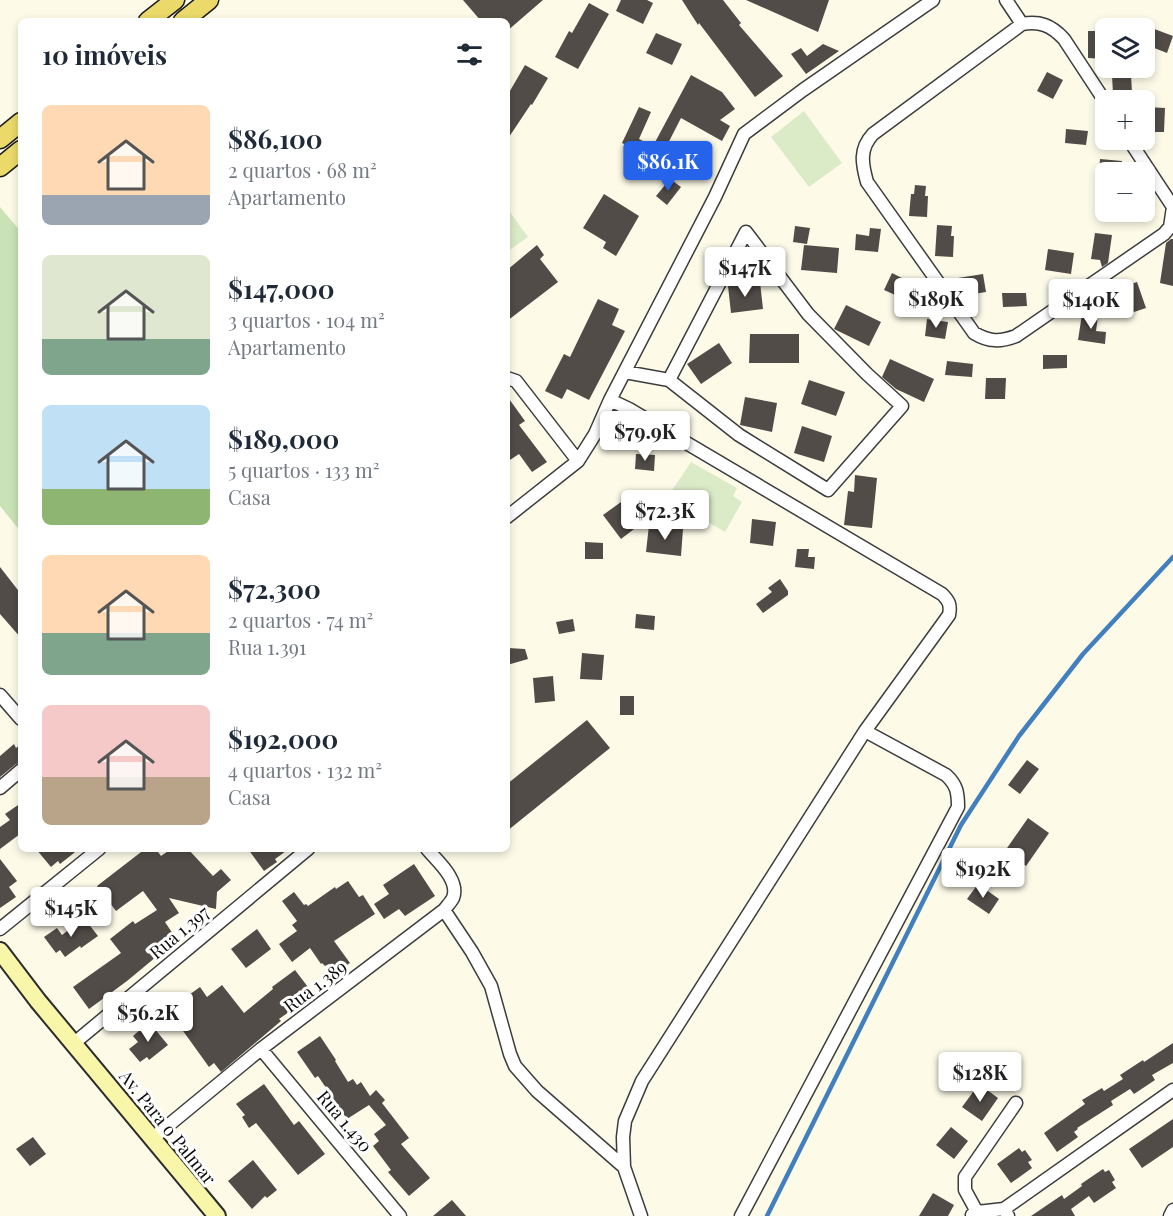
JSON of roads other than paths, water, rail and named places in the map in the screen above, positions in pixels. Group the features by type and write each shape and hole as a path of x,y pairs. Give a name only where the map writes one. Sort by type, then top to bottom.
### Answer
{"main road":[{"path":"152,18 175,0"},
{"path":"187,18 209,0"},
{"path":"0,139 18,124"},
{"path":"0,167 18,152"},
{"name":"Av. Para o Palmar","path":"0,951 73,1044 217,1216"}],"street":[{"path":"510,515 578,461 595,434 610,400 715,197 744,134 933,0"},
{"path":"1006,0 1022,24"},
{"path":"1097,90 1057,31 1048,25 1035,22 1022,24 873,134 866,142 862,154 867,182 974,333 983,339 1004,341 1016,336 1164,234 1170,227 1173,207 1136,150"},
{"path":"625,372 669,380 739,435 828,490 902,406 808,314 746,232 669,380"},
{"path":"510,379 516,381 578,461"},
{"path":"610,400 629,409 942,594 949,600 951,607 949,615 865,731 642,1081 625,1121 623,1137 624,1167 642,1216"},
{"path":"0,695 18,716"},
{"path":"741,1216 958,807 958,793 954,783 946,775 865,731"},
{"path":"0,788 18,773"},
{"path":"0,929 95,852"},
{"name":"Rua 1.397","path":"73,1044 304,852"},
{"path":"429,852 450,877 454,889 453,897 444,909 491,986 515,1066 537,1091 624,1167"},
{"name":"Rua 1.389","path":"153,1138 261,1049 444,909"},
{"name":"Rua 1.430","path":"261,1049 400,1216"},
{"path":"1016,1103 965,1177 965,1190 974,1214 1006,1213 1173,1090"},
{"path":"1170,1216 1173,1210"}],"waterway":[{"path":"767,1216 961,825 1019,736 1083,654 1173,557"}]}
